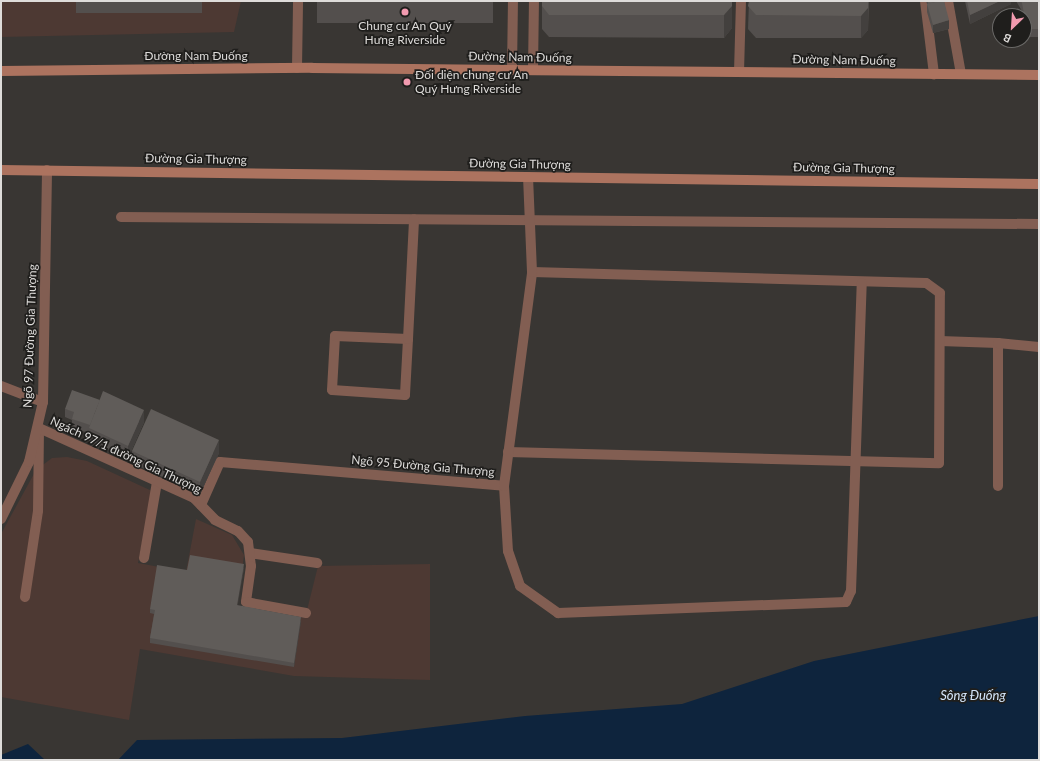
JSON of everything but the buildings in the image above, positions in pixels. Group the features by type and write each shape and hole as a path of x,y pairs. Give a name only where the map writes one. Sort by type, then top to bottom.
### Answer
{"street":[{"path":"297,68 298,1"},
{"path":"512,70 513,1"},
{"path":"533,70 534,1"},
{"path":"739,72 741,1"},
{"path":"925,1 934,74"},
{"path":"948,1 961,74"},
{"name":"Đường Nam Đuống","path":"1,71 297,68 1039,75"},
{"name":"Đường Gia Thượng","path":"1,170 1039,184"},
{"name":"Ngõ 97 Đường Gia Thượng","path":"1,519 29,462 39,428 43,402 46,170"},
{"name":"Ngõ 95 Đường Gia Thượng","path":"202,505 220,462 504,486 532,272 528,176"},
{"path":"121,217 1039,224"},
{"path":"408,339 335,336 332,390 405,395 408,339 414,220"},
{"path":"508,452 939,463 940,293 926,283 862,283 532,272"},
{"path":"504,486 508,551 520,586 558,613 846,602 850,591 853,460 862,283"},
{"path":"940,341 998,343 1039,347"},
{"path":"998,343 998,486"},
{"path":"1,386 43,402"},
{"path":"25,597 39,505 39,428"},
{"name":"Ngách 97/1 đường Gia Thượng","path":"39,428 157,482 202,505 214,520 244,536 250,553 246,602 306,613"},
{"path":"144,558 157,482"},
{"path":"250,553 317,563"}],"shaded area":[{"path":"1,1 241,1 234,32 1,37"},
{"path":"67,457 87,461 152,491 138,563 186,572 196,519 232,535 244,555 237,610 305,618 318,566 430,564 430,680 294,676 140,649 129,720 1,697 1,534 36,470 52,458"}],"water":[{"name":"Sông Đuống","path":"1039,616 1039,760 118,760 137,740 342,738 525,716 682,704 814,661"},
{"path":"28,744 45,760 1,760 1,755"}],"place":[{"name":"Chung cư An Quý Hưng Riverside","path":"405,12"},
{"name":"Đối diện chung cư An Quý Hưng Riverside","path":"407,82"}]}
